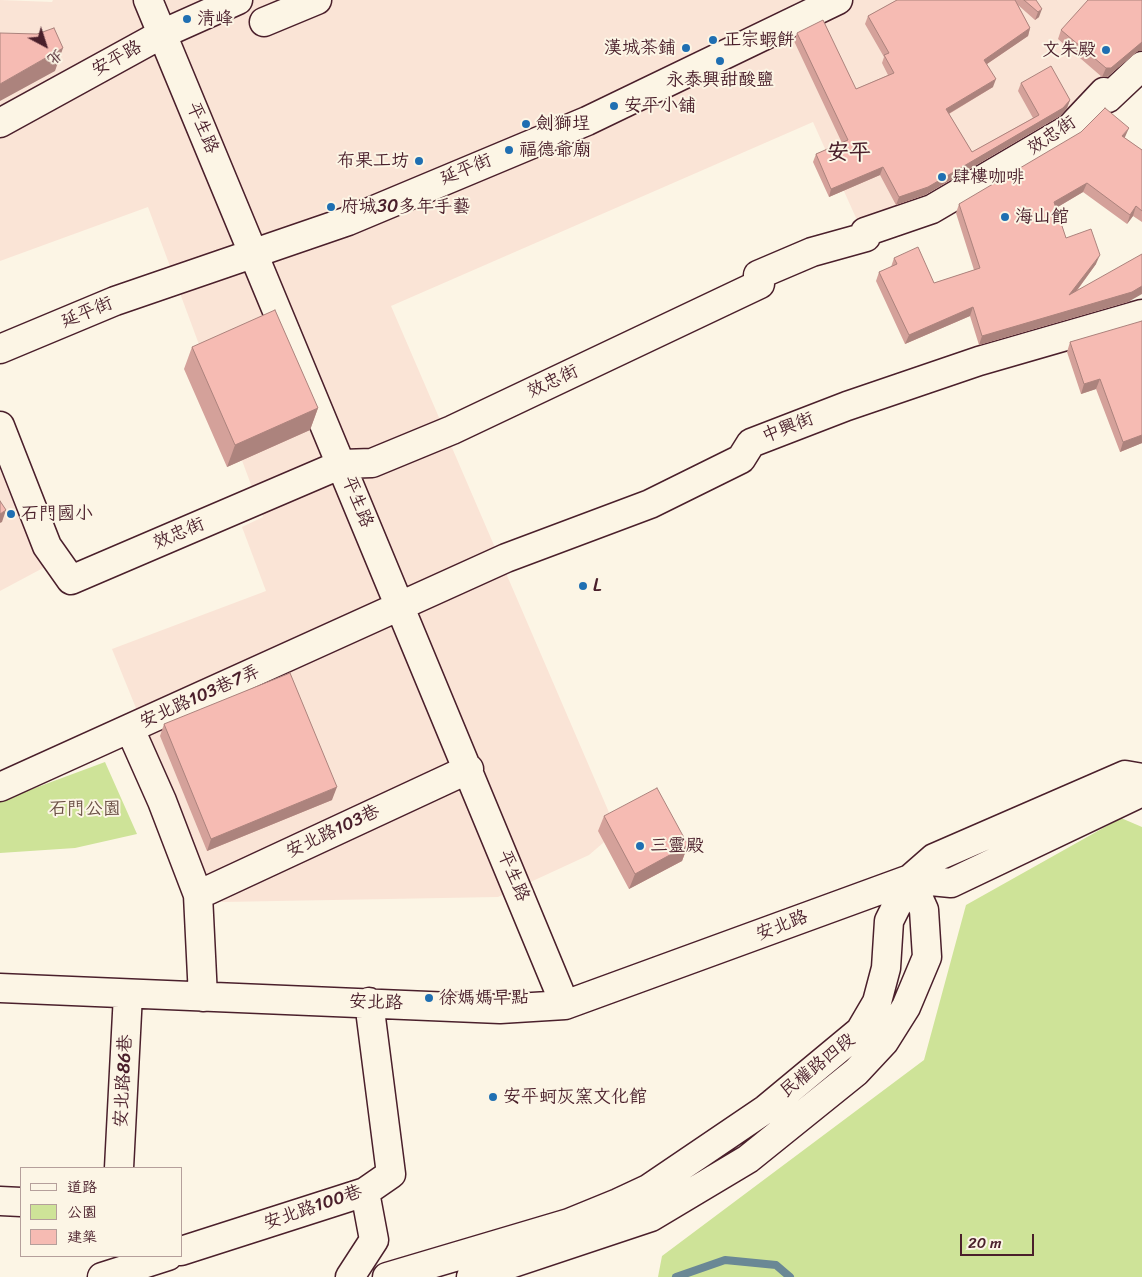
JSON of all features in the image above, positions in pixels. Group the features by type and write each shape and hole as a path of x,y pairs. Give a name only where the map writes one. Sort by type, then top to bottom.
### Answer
{"street":[{"name":"平生路","path":"148,0 469,769 565,1005"},
{"name":"安平路","path":"0,123 162,34 238,0"},
{"path":"264,22 317,0"},
{"name":"延平街","path":"0,349 115,301 255,254 348,220 587,121 838,0"},
{"name":"效忠街","path":"0,426 47,546 71,580 342,464 372,462 452,430 760,284 758,275 812,252 866,237 865,232 932,209 1070,128 1104,92 1108,98 1142,66"},
{"name":"中興街","path":"400,607 506,558 650,504 741,459 751,443 847,406 979,361 1142,314"},
{"name":"安北路103巷7弄","path":"0,786 400,607"},
{"path":"130,728 162,801 198,895 203,997"},
{"name":"安北路103巷","path":"198,895 469,769"},
{"name":"安北路","path":"0,988 500,1009 565,1005 910,879 951,883 1138,794 1142,779"},
{"name":"民權路四段","path":"387,1277 543,1231 610,1206 648,1189 766,1109 860,1032 877,1002 886,968 889,922 910,879"},
{"name":"民權路四段","path":"471,1277 651,1217 748,1159 856,1072 884,1042 906,1007 927,957 924,910 910,879"},
{"name":"安北路86巷","path":"119,1167 128,994"},
{"name":"安北路100巷","path":"182,1251 365,1192 391,1174 369,1002"},
{"path":"350,1277 374,1240 365,1192"},
{"path":"0,1201 20,1202"},
{"path":"112,1268 163,1257"}],"shaded area":[{"path":"0,0 52,2 53,0 1142,0 1142,54 1085,104 865,238 813,122 391,306 617,831 589,855 498,897 222,902 207,883 112,649 266,591 242,527 263,517 148,207 0,261"},
{"name":"石門國小","path":"0,460 43,568 0,591"}],"green space":[{"name":"石門公園","path":"105,762 137,834 75,848 0,853 0,801"},
{"path":"1121,818 1142,827 1142,1277 658,1277 662,1256 924,1060 966,905"}],"building":[{"path":"897,0 1015,0 1030,28 984,60 996,79 946,109 972,152 1039,115 1021,83 1051,66 1070,100 1063,108 928,187 899,197 883,167 831,189 816,154 848,140 797,33 823,20 856,89 894,73 884,55 889,53 868,16"},
{"path":"1024,0 1036,0 1042,9 1038,12"},
{"path":"1088,0 1142,0 1142,42 1111,68 1106,68 1061,30"},
{"path":"54,28 63,48 0,84 0,33 37,34"},
{"path":"1105,108 1129,128 1122,136 1142,150 1142,211 1136,206 1130,215 1087,183 1054,202 1066,238 1091,229 1100,255 1069,295 1142,254 1142,286 1132,292 982,336 973,307 909,335 879,272 897,264 894,258 918,247 934,283 980,268 959,204 1081,132"},
{"path":"275,310 318,408 235,445 192,347"},
{"path":"1142,321 1142,435 1123,442 1100,379 1084,384 1070,342"},
{"path":"0,501 6,510 0,514"},
{"path":"290,673 337,787 211,839 164,724"},
{"name":"三靈殿","path":"657,788 688,845 635,874 604,816"}],"waterway":[{"path":"676,1277 725,1260 776,1265 790,1277"}],"place":[{"name":"清峰","path":"187,19"},
{"name":"正宗蝦餅","path":"713,40"},
{"name":"漢城茶鋪","path":"686,48"},
{"name":"文朱殿","path":"1106,50"},
{"name":"永泰興甜酸鹽","path":"720,61"},
{"name":"安平小舖","path":"614,106"},
{"name":"劍獅埕","path":"526,124"},
{"name":"福德爺廟","path":"509,150"},
{"name":"布果工坊","path":"419,161"},
{"name":"肆樓咖啡","path":"942,177"},
{"name":"府城30多年手藝","path":"331,207"},
{"name":"海山館","path":"1005,217"},
{"name":"石門國小","path":"11,514"},
{"name":"L","path":"583,586"},
{"name":"三靈殿","path":"640,846"},
{"name":"徐媽媽早點","path":"429,998"},
{"name":"安平蚵灰窯文化館","path":"493,1097"}],"district":[{"name":"安平","path":"849,153"}]}
